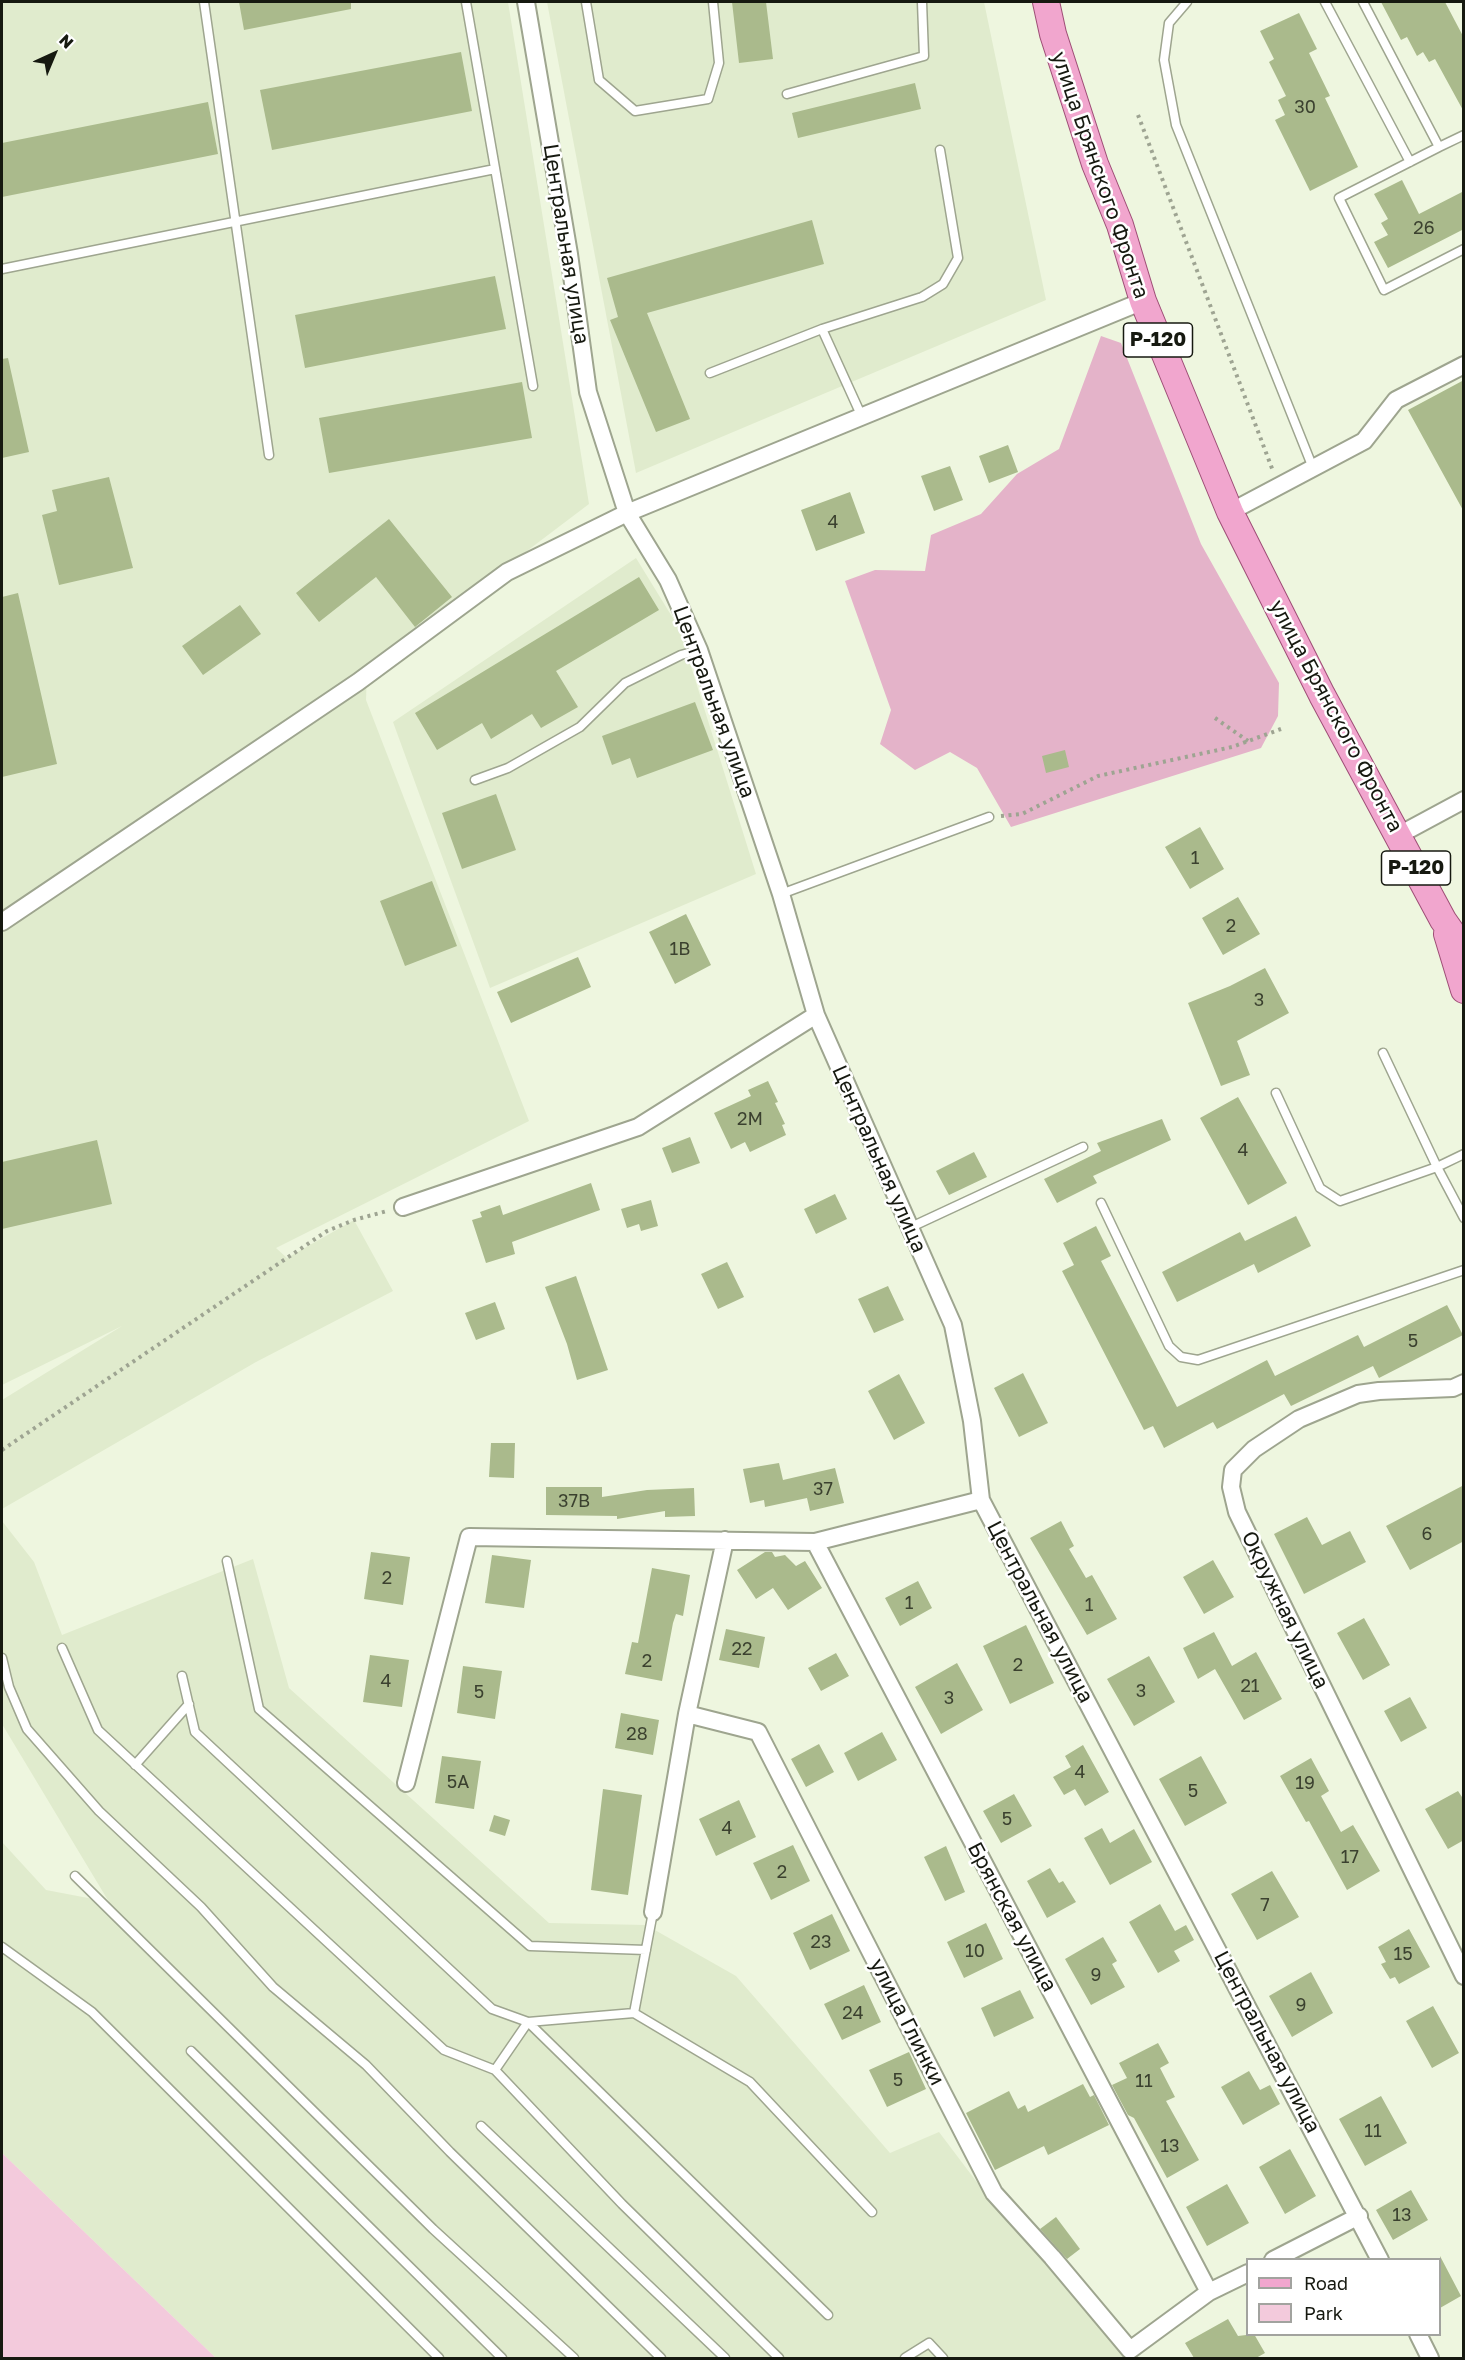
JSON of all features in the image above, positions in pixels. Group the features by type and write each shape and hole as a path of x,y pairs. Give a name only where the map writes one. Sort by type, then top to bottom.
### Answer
{"main road":[{"name":"улица Брянского Фронта","path":"1046,2 1056,45 1095,164 1120,225 1143,301 1230,512 1322,695 1443,920 1464,950"},
{"name":"улица Брянского Фронта","path":"1443,920 1464,990"}],"street":[{"name":"Центральная улица","path":"526,2 567,243 588,392 627,513 668,580 699,650 781,894 816,1015 908,1228 953,1325 972,1421 981,1500 1380,2258"},
{"path":"2,922 358,682 507,572 627,513 1143,301"},
{"path":"1230,512 1364,441 1396,400 1464,365"},
{"path":"1399,835 1464,800"},
{"path":"403,1207 638,1127 816,1015"},
{"name":"Окружная улица","path":"1464,1383 1453,1388 1358,1394 1299,1419 1254,1449 1233,1470 1231,1487 1237,1512 1464,1976"},
{"path":"406,1783 469,1537 815,1542 981,1500"},
{"path":"653,1912 687,1714 725,1540"},
{"name":"Брянская улица","path":"815,1542 1209,2292"},
{"name":"улица Глинки","path":"687,1714 758,1732 994,2193 1052,2257 1130,2350 1209,2292"},
{"path":"1275,2258 1359,2216"},
{"path":"1209,2292 1246,2273"},
{"path":"1419,2336 1430,2358"}],"lane":[{"path":"204,2 269,455"},
{"path":"466,2 533,386"},
{"path":"586,2 600,80 635,111 708,99 719,63 713,2"},
{"path":"787,94 924,56 922,2"},
{"path":"1187,2 1169,23 1164,60 1176,124 1313,468"},
{"path":"1325,2 1410,162"},
{"path":"1363,2 1439,147"},
{"path":"1464,135 1339,198 1384,290 1464,249"},
{"path":"710,373 822,329 922,297 943,284 958,258 940,150"},
{"path":"2,269 495,169"},
{"path":"822,329 862,417"},
{"path":"475,780 508,768 580,727 625,683 681,655 699,650"},
{"path":"781,894 989,817"},
{"path":"1383,1053 1464,1218"},
{"path":"1276,1093 1320,1188 1340,1201 1437,1167 1464,1154"},
{"path":"908,1228 1083,1147"},
{"path":"1101,1203 1169,1346 1181,1357 1198,1360 1464,1269"},
{"path":"226,1561 259,1708 530,1946 646,1950"},
{"path":"62,1648 98,1730 444,2050 495,2070 622,2204 779,2358"},
{"path":"2,1658 9,1687 27,1729 99,1811 201,1907 273,1987 366,2065 450,2152 661,2358"},
{"path":"182,1676 195,1732 492,2009 528,2022 828,2315"},
{"path":"135,1765 189,1704"},
{"path":"75,1876 433,2229 574,2358"},
{"path":"634,2013 653,1912"},
{"path":"2,1947 92,2012 439,2358"},
{"path":"528,2022 634,2013 750,2082 872,2212"},
{"path":"495,2070 528,2022"},
{"path":"191,2051 502,2358"},
{"path":"481,2126 725,2358"},
{"path":"905,2358 929,2343 942,2358"}],"path":[{"path":"1138,115 1279,486"},
{"path":"1215,718 1248,741"},
{"path":"989,817 1022,814 1098,776 1232,747 1281,729"},
{"path":"2,1450 327,1231 354,1220 403,1207"}],"shaded area":[{"path":"2,2 508,2 589,504 367,672 366,700 529,1121 276,1248 287,1258 354,1220 393,1291 256,1362 2,1509 2,1400 122,1326 2,1385"},
{"path":"547,2 984,2 1046,300 636,473"},
{"path":"1101,336 1121,343 1201,544 1279,683 1278,716 1261,748 1011,827 977,768 950,752 915,770 880,744 891,710 845,581 875,570 925,571 931,535 981,514 1017,474 1059,449"},
{"path":"636,558 679,628 756,874 490,988 393,722"},
{"path":"2,1521 34,1562 62,1635 253,1559 289,1688 549,1923 646,1925 736,1976 890,2153 939,2132 976,2181 1128,2358 216,2358 2,2153 2,1842 46,1890 109,1902 2,1724"}],"green space":[{"path":"2,2153 216,2358 2,2358"}],"building":[{"path":"239,2 351,2 351,9 244,30"},
{"path":"732,2 766,2 773,59 739,63"},
{"path":"1381,2 1445,2 1464,38 1464,112 1435,59 1429,62 1423,52 1417,56 1407,37 1401,40"},
{"path":"1299,13 1317,49 1309,53 1330,96 1325,98 1358,167 1310,191 1275,120 1285,115 1278,100 1286,96 1269,62 1274,59 1260,31"},
{"path":"461,52 472,111 272,150 260,90"},
{"path":"915,83 921,109 798,138 792,113"},
{"path":"208,102 218,154 2,197 2,143"},
{"path":"1402,180 1419,214 1464,191 1464,229 1388,268 1374,242 1388,235 1381,223 1388,219 1374,194"},
{"path":"812,220 824,264 647,313 690,419 656,432 610,320 618,317 607,278"},
{"path":"495,276 506,329 305,368 295,315"},
{"path":"8,358 29,452 2,458 2,359"},
{"path":"1464,380 1464,512 1408,410"},
{"path":"522,382 532,438 329,473 319,418"},
{"path":"1008,445 1018,472 989,483 979,456"},
{"path":"950,466 963,500 934,511 921,476"},
{"path":"109,477 133,568 59,585 42,515 57,511 52,490"},
{"path":"850,492 865,533 816,551 801,510"},
{"path":"389,519 452,597 415,627 376,577 319,622 296,593"},
{"path":"639,577 659,610 556,671 578,707 541,728 532,714 491,739 482,723 437,750 415,713"},
{"path":"18,593 57,764 2,777 2,597"},
{"path":"240,605 261,634 203,675 182,646"},
{"path":"695,702 713,750 637,778 630,758 612,765 602,736"},
{"path":"1065,750 1069,767 1046,773 1042,756"},
{"path":"496,794 516,850 462,869 442,813"},
{"path":"1200,827 1224,869 1190,889 1165,847"},
{"path":"432,881 457,946 405,966 380,901"},
{"path":"1238,897 1260,934 1223,955 1202,918"},
{"path":"686,914 711,965 675,984 649,932"},
{"path":"578,957 591,987 511,1023 497,992"},
{"path":"1265,968 1289,1013 1237,1041 1250,1075 1221,1086 1188,1003 1230,986"},
{"path":"768,1081 778,1102 775,1103 785,1124 782,1125 786,1135 750,1152 745,1142 731,1149 714,1113 751,1096 748,1090"},
{"path":"1238,1097 1287,1183 1248,1205 1200,1118"},
{"path":"1162,1119 1171,1140 1093,1176 1097,1183 1057,1203 1044,1179 1101,1151 1097,1143"},
{"path":"690,1137 700,1163 672,1173 662,1148"},
{"path":"97,1140 112,1204 2,1229 2,1162"},
{"path":"974,1152 987,1177 949,1195 936,1171"},
{"path":"591,1183 600,1210 512,1242 515,1254 486,1263 472,1220 482,1217 480,1212 500,1205 503,1215"},
{"path":"835,1194 847,1219 816,1234 804,1209"},
{"path":"651,1200 658,1226 641,1231 639,1224 627,1228 621,1209"},
{"path":"1296,1216 1311,1246 1258,1273 1254,1264 1177,1302 1162,1272 1240,1232 1245,1241"},
{"path":"1096,1226 1111,1256 1101,1261 1177,1407 1267,1360 1275,1376 1358,1335 1364,1347 1447,1305 1463,1335 1379,1378 1373,1366 1291,1406 1284,1394 1217,1429 1213,1422 1164,1448 1153,1426 1144,1430 1062,1271 1074,1265 1063,1243"},
{"path":"727,1262 744,1297 718,1309 701,1274"},
{"path":"576,1276 608,1370 577,1380 567,1344 545,1287"},
{"path":"888,1286 904,1320 874,1333 858,1299"},
{"path":"495,1302 505,1329 476,1340 465,1313"},
{"path":"1023,1373 1048,1423 1019,1437 994,1388"},
{"path":"899,1374 925,1423 894,1440 868,1391"},
{"path":"491,1443 515,1443 514,1478 489,1477"},
{"path":"779,1463 783,1480 835,1468 844,1503 810,1511 807,1498 765,1507 764,1500 750,1503 743,1469"},
{"path":"1464,1485 1464,1541 1410,1570 1386,1526"},
{"path":"546,1487 602,1487 602,1497 647,1490 694,1488 695,1516 665,1517 665,1511 617,1519 617,1516 546,1515"},
{"path":"1307,1517 1322,1545 1350,1531 1366,1562 1304,1594 1274,1534"},
{"path":"1061,1521 1074,1546 1069,1549 1086,1578 1092,1575 1117,1619 1087,1635 1030,1538"},
{"path":"371,1552 410,1557 403,1605 364,1599"},
{"path":"765,1552 772,1552 775,1557 785,1555 796,1566 805,1561 822,1588 788,1610 773,1588 756,1599 737,1570"},
{"path":"492,1555 531,1560 524,1608 485,1603"},
{"path":"1213,1560 1234,1597 1204,1614 1183,1577"},
{"path":"652,1568 690,1575 683,1616 676,1614 673,1623 662,1681 625,1674 632,1642 638,1643"},
{"path":"918,1581 932,1608 900,1626 885,1598"},
{"path":"1364,1618 1390,1665 1363,1680 1337,1633"},
{"path":"1026,1625 1054,1683 1010,1704 983,1646"},
{"path":"726,1629 765,1637 759,1668 719,1660"},
{"path":"1214,1632 1232,1666 1256,1652 1282,1699 1244,1720 1215,1669 1198,1679 1183,1648"},
{"path":"836,1653 849,1676 821,1691 808,1668"},
{"path":"370,1655 409,1660 402,1707 363,1702"},
{"path":"1149,1656 1175,1702 1134,1726 1107,1679"},
{"path":"957,1663 983,1710 941,1734 915,1687"},
{"path":"463,1666 502,1671 495,1719 457,1713"},
{"path":"1410,1697 1427,1728 1401,1742 1384,1711"},
{"path":"621,1713 659,1720 653,1755 615,1748"},
{"path":"882,1732 897,1760 858,1781 844,1753"},
{"path":"819,1744 834,1772 806,1787 791,1759"},
{"path":"1083,1745 1109,1792 1085,1806 1075,1789 1064,1795 1053,1777 1071,1767 1065,1756"},
{"path":"442,1756 481,1761 474,1809 435,1803"},
{"path":"1201,1756 1227,1803 1185,1826 1159,1779"},
{"path":"1311,1758 1329,1791 1321,1796 1341,1832 1353,1825 1380,1871 1347,1890 1309,1821 1306,1822 1280,1776"},
{"path":"603,1789 642,1795 628,1895 591,1890"},
{"path":"1458,1791 1464,1800 1464,1840 1448,1849 1425,1809"},
{"path":"1014,1794 1032,1826 1001,1843 983,1811"},
{"path":"739,1800 756,1837 716,1856 699,1819"},
{"path":"494,1815 510,1820 505,1836 489,1831"},
{"path":"1102,1828 1110,1843 1134,1829 1152,1862 1110,1885 1084,1838"},
{"path":"793,1845 810,1881 771,1900 753,1863"},
{"path":"946,1846 965,1892 945,1901 924,1857"},
{"path":"1050,1868 1059,1883 1063,1881 1076,1902 1047,1918 1027,1881"},
{"path":"1272,1871 1299,1917 1257,1940 1231,1894"},
{"path":"1160,1904 1175,1931 1186,1925 1194,1940 1174,1951 1180,1961 1158,1973 1129,1922"},
{"path":"832,1914 850,1951 810,1970 793,1933"},
{"path":"986,1923 1003,1959 964,1978 947,1942"},
{"path":"1409,1929 1430,1967 1399,1984 1395,1977 1390,1979 1381,1964 1386,1962 1378,1947"},
{"path":"1103,1937 1117,1961 1112,1964 1125,1987 1091,2005 1065,1959"},
{"path":"1311,1972 1333,2013 1292,2037 1269,1996"},
{"path":"864,1985 881,2022 842,2040 824,2004"},
{"path":"1020,1990 1034,2018 994,2037 981,2008"},
{"path":"1433,2006 1459,2053 1432,2068 1406,2021"},
{"path":"1158,2043 1169,2063 1160,2068 1175,2097 1166,2101 1199,2160 1167,2178 1134,2118 1128,2115 1112,2085 1127,2078 1119,2063"},
{"path":"909,2052 926,2089 887,2107 869,2070"},
{"path":"1249,2071 1260,2090 1270,2085 1280,2104 1243,2125 1221,2087"},
{"path":"1083,2084 1090,2097 1094,2095 1109,2125 1048,2155 1044,2146 995,2170 966,2113 1009,2091 1018,2109 1025,2105 1028,2112"},
{"path":"1381,2096 1407,2143 1365,2166 1339,2119"},
{"path":"1290,2149 1316,2196 1285,2214 1259,2167"},
{"path":"1227,2184 1249,2223 1207,2246 1186,2207"},
{"path":"1411,2190 1428,2220 1393,2240 1376,2210"},
{"path":"1056,2217 1080,2249 1067,2259 1040,2229"},
{"path":"1440,2256 1461,2296 1441,2307 1441,2258"},
{"path":"1228,2319 1238,2336 1255,2336 1265,2353 1256,2358 1194,2358 1185,2343"}]}
